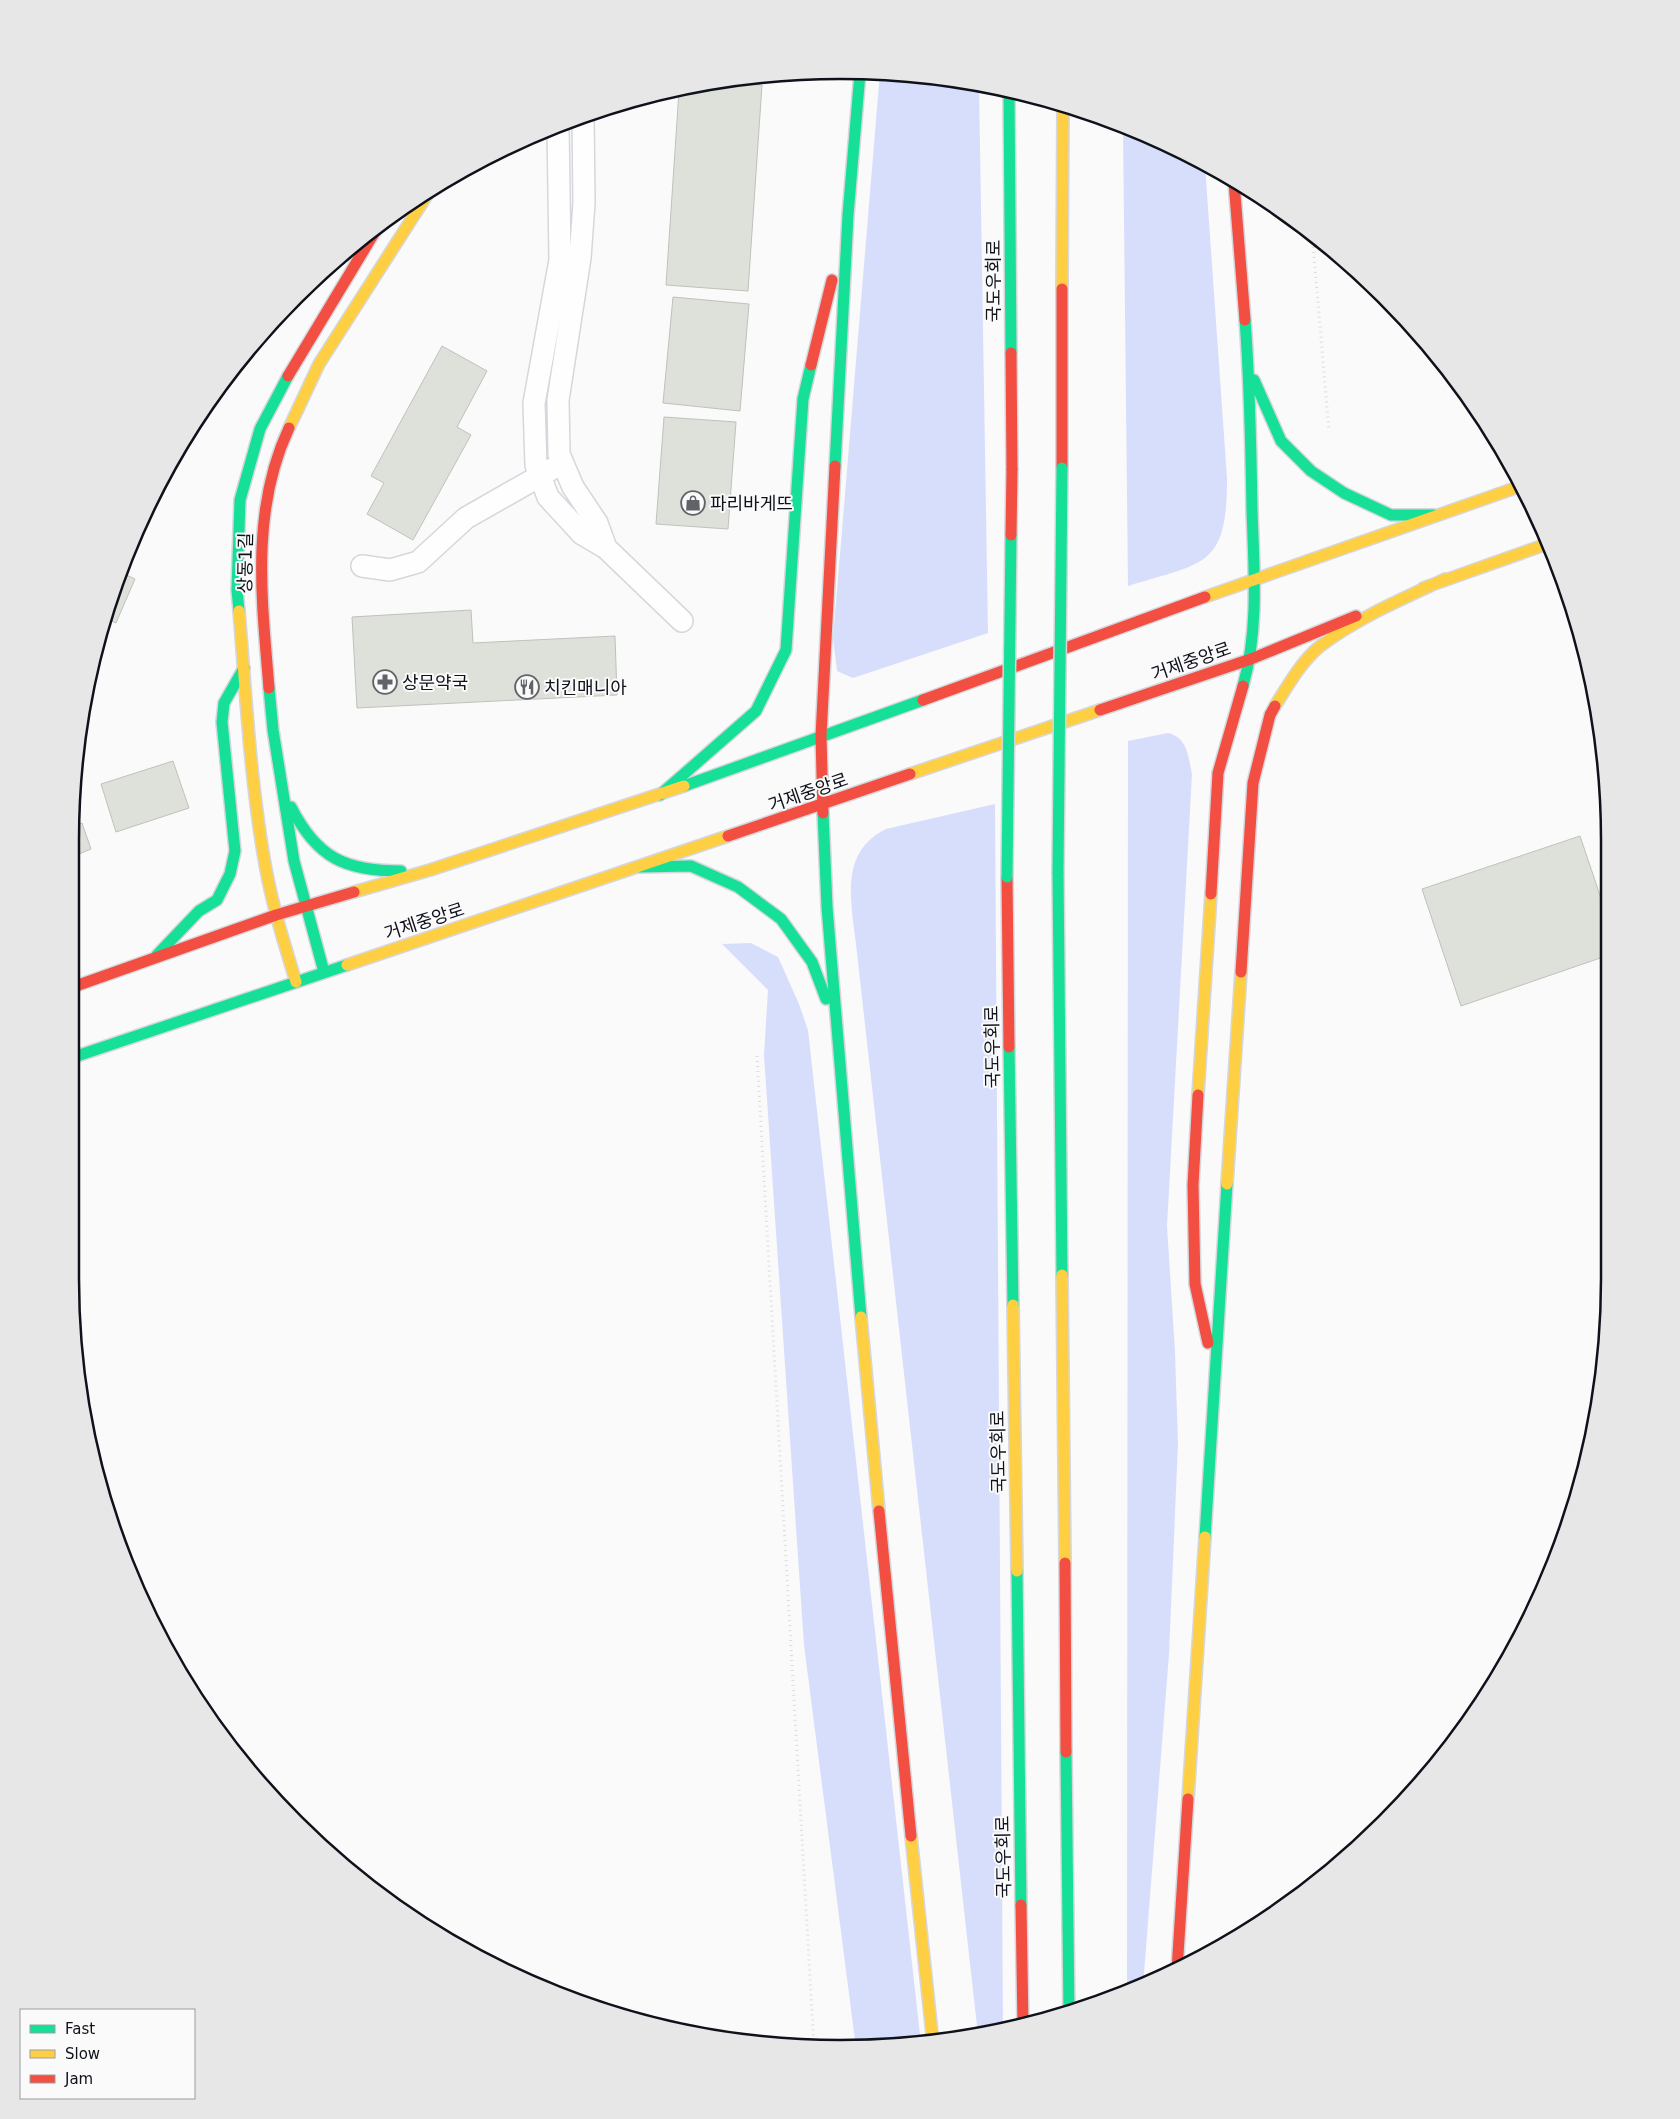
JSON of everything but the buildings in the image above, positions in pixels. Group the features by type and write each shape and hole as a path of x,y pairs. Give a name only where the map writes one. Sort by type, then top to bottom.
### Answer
{"main road":[{"path":"859,79 848,215 820,736 825,804 827,904 870,1434 893,1676 933,2035"},
{"name":"국도우회로","path":"1009,98 1012,470 1008,877 1023,2018"},
{"path":"1063,113 1058,872 1069,2005"},
{"path":"1215,1373 1195,1284 1193,1185 1218,773 1251,659 1254,579 1248,367 1235,189"},
{"name":"상동1길","path":"324,972 294,861 273,730 260,582 263,510 283,440 319,364 421,205"},
{"path":"660,795 756,711 786,650 803,399 848,215"},
{"name":"상동1길","path":"296,982 276,915 264,858 254,793 237,590 240,500 260,429 300,351 367,244"},
{"path":"1248,367 1281,441 1311,471 1344,493 1391,515 1434,515"},
{"path":"79,985 276,915 430,870 660,795 1254,579 1515,488"},
{"name":"거제중앙로","path":"79,1055 1251,659 1446,579 1542,546"},
{"path":"1178,1962 1253,783 1259,750 1270,715 1291,681 1318,648 1378,611 1446,579"},
{"path":"156,957 168,941 199,911 218,900 230,874 235,851 222,722 224,704 244,668"},
{"path":"283,792 309,838 333,857 362,868 390,871 430,870"},
{"path":"640,867 691,866 738,887 782,919 812,962 838,1030"}],"lane":[{"path":"583,124 584,186 580,258 558,400 559,454 573,487 597,523 606,548"},
{"path":"558,133 560,260 534,403 536,465 548,497 582,534 606,548 682,622"},
{"path":"362,566 390,570 418,562 466,518 563,463"}],"path":[{"path":"1313,244 1329,432"},
{"path":"757,1056 814,2039"}],"shaded area":[{"path":"879,80 939,85 979,91 988,633 853,678 837,671 833,639"},
{"path":"1123,134 1177,157 1206,173 1227,478 1226,507 1222,529 1216,545 1206,557 1176,572 1128,586"},
{"path":"1168,733 1175,735 1186,749 1192,774 1167,1226 1175,1352 1178,1443 1169,1654 1144,1976 1127,1984 1128,741"},
{"path":"995,804 1003,2023 977,2028 852,911 852,879 855,864 861,851 871,839 886,829"},
{"path":"751,943 778,957 799,1004 808,1030 920,2036 855,2040 804,1645 764,1055 768,990 722,944"}],"traffic: fast":[{"path":"835,466 848,215 859,79"},
{"path":"1009,98 1011,353"},
{"path":"1243,686 1251,643 1254,599 1250,416 1245,320"},
{"path":"660,795 756,711 786,650 803,399 811,365"},
{"path":"239,611 237,590 240,500 260,429 288,376"},
{"path":"1254,380 1281,441 1311,471 1344,493 1391,515 1434,515"},
{"path":"1058,872 1062,468"},
{"path":"1007,877 1011,535"},
{"path":"157,955 199,911 217,900 230,874 235,851 222,722 224,703 244,668"},
{"path":"269,688 273,730 294,861 324,972"},
{"path":"684,786 923,700"},
{"path":"291,807 311,839 322,850 335,858 364,868 401,871"},
{"path":"823,813 827,907 861,1317"},
{"path":"640,867 691,866 738,887 781,919 812,962 826,999"},
{"path":"1058,872 1062,1275"},
{"path":"79,1055 347,965"},
{"path":"1009,1047 1013,1305"},
{"path":"1205,1537 1227,1184"},
{"path":"1017,1571 1021,1905"},
{"path":"1066,1752 1069,2005"}],"traffic: slow":[{"path":"1062,289 1063,113"},
{"path":"289,428 319,364 421,205"},
{"path":"1205,597 1515,488"},
{"path":"1423,588 1542,546"},
{"path":"1275,706 1300,667 1319,647 1364,618 1445,579"},
{"path":"239,611 249,738 260,832 271,894 296,982"},
{"path":"910,774 1100,710"},
{"path":"354,892 430,870 684,786"},
{"path":"347,965 728,836"},
{"path":"1198,1095 1211,894"},
{"path":"1227,1184 1241,972"},
{"path":"1062,1275 1065,1563"},
{"path":"1013,1305 1017,1571"},
{"path":"861,1317 879,1511"},
{"path":"1188,1799 1205,1537"},
{"path":"911,1836 932,2035"}],"traffic: jam":[{"path":"1235,189 1245,320"},
{"path":"288,376 368,243"},
{"path":"811,365 832,280"},
{"path":"1062,289 1062,468"},
{"path":"1011,353 1012,470"},
{"path":"269,688 262,589 264,524 268,491 277,459 289,428"},
{"path":"823,813 821,736 835,466"},
{"path":"1011,535 1012,470"},
{"path":"923,700 1205,597"},
{"path":"1100,710 1251,659 1356,616"},
{"path":"1211,894 1218,773 1243,686"},
{"path":"1241,972 1253,783 1270,715 1275,706"},
{"path":"728,836 910,774"},
{"path":"1007,877 1009,1047"},
{"path":"79,985 276,915 354,892"},
{"path":"1198,1095 1193,1185 1195,1284 1208,1343"},
{"path":"879,1511 911,1836"},
{"path":"1065,1563 1066,1752"},
{"path":"1178,1962 1188,1799"},
{"path":"1021,1905 1023,2018"}],"place":[{"name":"파리바게뜨","path":"693,503"},
{"name":"상문약국","path":"385,682"},
{"name":"치킨매니아","path":"527,687"}]}
